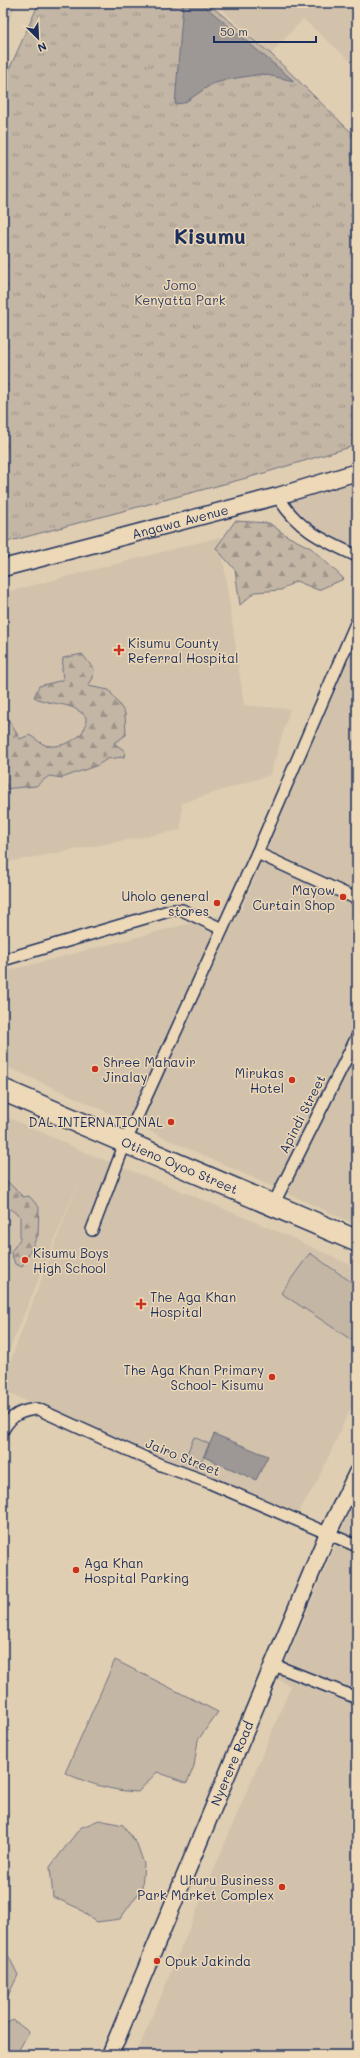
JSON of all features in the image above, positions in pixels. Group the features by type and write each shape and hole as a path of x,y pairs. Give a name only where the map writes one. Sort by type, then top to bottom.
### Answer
{"highway":[{"name":"Otieno Oyoo Street","path":"3,1090 357,1241"}],"main road":[{"name":"Angawa Avenue","path":"3,568 278,496 357,472"},
{"name":"Nyerere Road","path":"110,2055 328,1533 357,1473"}],"street":[{"path":"278,496 286,509 300,525 316,537 357,556"},
{"path":"92,1230 125,1143 257,853 357,621"},
{"path":"257,853 357,899"},
{"path":"3,960 172,910 182,910 222,929"},
{"name":"Apindi Street","path":"273,1205 357,1037"},
{"name":"Jairo Street","path":"3,1430 7,1422 18,1413 27,1410 38,1410 162,1465 208,1482 357,1546"},
{"path":"274,1664 357,1698"}],"shaded area":[{"path":"3,3 17,3 3,33"},
{"path":"183,3 201,3 294,81 262,74 230,79 212,84 184,103 175,104"},
{"path":"215,3 357,3 357,67 303,19 271,54"},
{"path":"357,471 357,565 285,499"},
{"name":"Kisumu County Referral Hospital","path":"220,537 244,705 290,709 270,775 182,803 181,830 3,863 3,593"},
{"path":"357,636 357,1225 3,1065 3,972 241,910"},
{"path":"3,1115 89,1154 165,1184 288,1236 357,1268 357,1394 317,1482 297,1514 3,1391 3,1380 79,1180 3,1366"},
{"path":"214,1434 268,1456 256,1480 204,1457"},
{"name":"Uhuru Business Park Market Complex","path":"357,1494 357,2055 136,2055 291,1686 278,1679"}],"green space":[{"name":"Jomo Kenyatta Park","path":"39,3 207,3 271,54 357,138 357,445 254,476 3,543 3,83"},
{"path":"235,521 269,523 287,536 311,548 344,579 318,590 296,581 281,590 255,592 240,605 235,570 216,548"},
{"path":"82,654 94,669 93,678 88,686 109,690 125,713 126,735 114,743 125,751 124,757 107,759 98,765 62,778 49,776 36,786 3,789 3,715 5,714 20,739 29,735 43,744 50,746 61,745 73,740 84,729 86,725 86,717 74,708 34,697 39,686 63,680 63,658"},
{"path":"3,1181 9,1183 23,1197 29,1196 39,1207 38,1235 22,1267 15,1264 11,1252 20,1239 20,1216 3,1204"},
{"path":"310,1253 357,1286 356,1343 281,1293"},
{"path":"194,1437 209,1444 199,1467 184,1461"},
{"path":"115,1660 218,1712 198,1740 194,1766 187,1783 157,1772 138,1792 101,1786 65,1773"},
{"path":"99,1820 123,1825 137,1844 144,1864 142,1888 120,1919 97,1922 78,1908 53,1897 50,1867 80,1828"},
{"path":"3,1945 18,1975 3,2006"},
{"path":"13,2020 29,2032 16,2055 3,2054 3,2025"}],"place":[{"name":"Kisumu County Referral Hospital","path":"119,650"},
{"name":"Mayow Curtain Shop","path":"343,897"},
{"name":"Uholo general stores","path":"217,903"},
{"name":"Shree Mahavir Jinalay","path":"95,1069"},
{"name":"Mirukas Hotel","path":"292,1080"},
{"name":"DAL INTERNATIONAL","path":"171,1122"},
{"name":"Kisumu Boys High School","path":"25,1260"},
{"name":"The Aga Khan Hospital","path":"141,1304"},
{"name":"The Aga Khan Primary School- Kisumu","path":"272,1377"},
{"name":"Aga Khan Hospital Parking","path":"76,1570"},
{"name":"Uhuru Business Park Market Complex","path":"282,1887"},
{"name":"Opuk Jakinda","path":"157,1961"}],"district":[{"name":"Kisumu","path":"210,237"}]}
